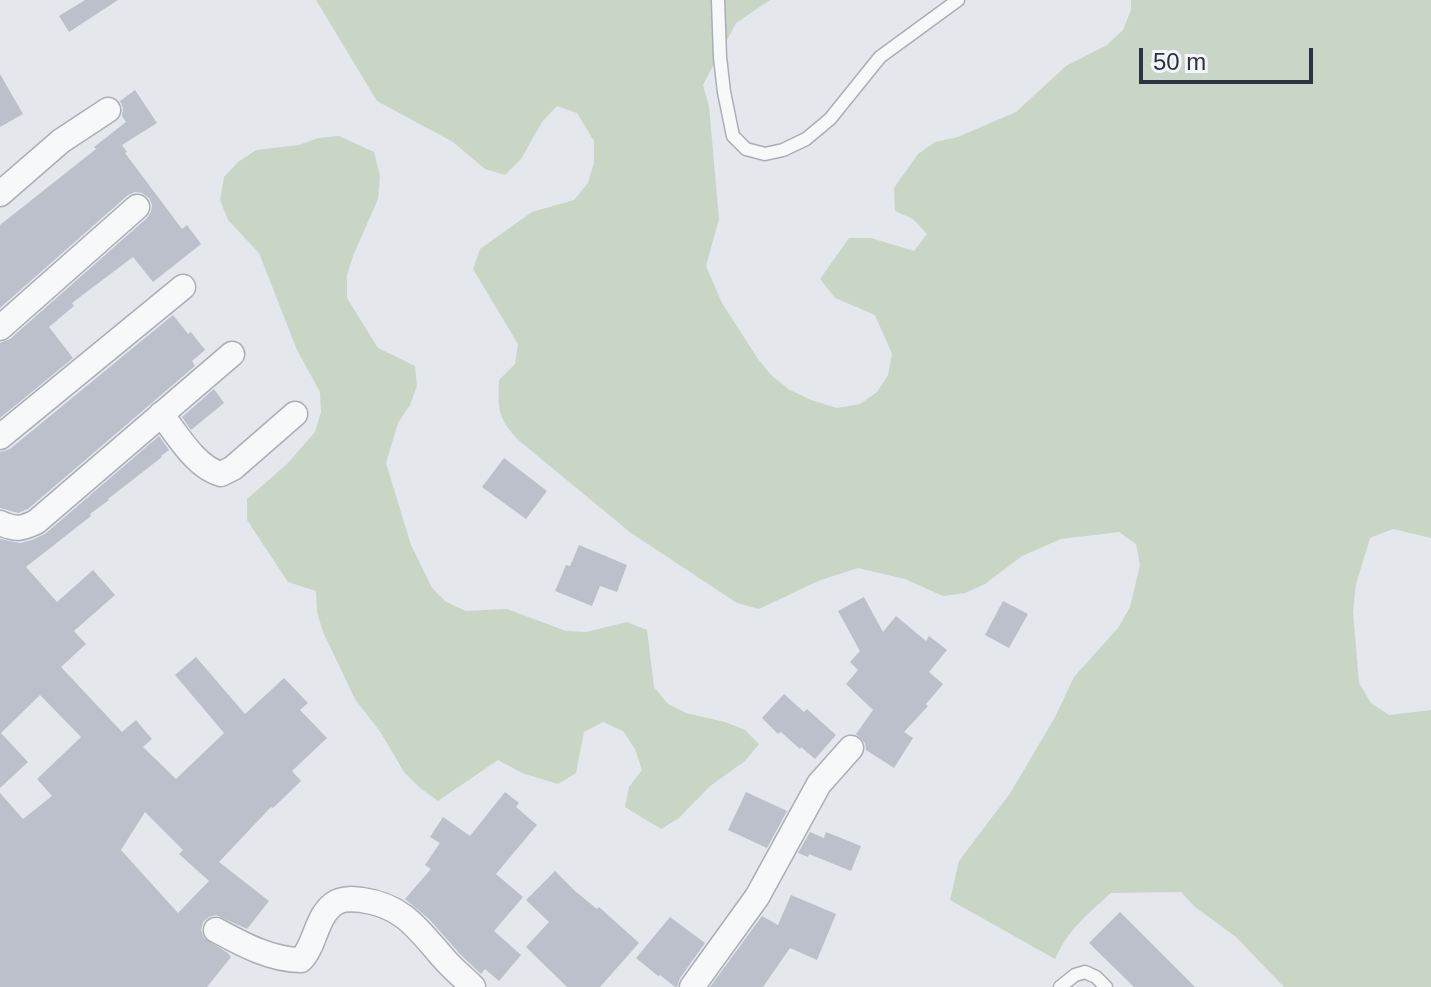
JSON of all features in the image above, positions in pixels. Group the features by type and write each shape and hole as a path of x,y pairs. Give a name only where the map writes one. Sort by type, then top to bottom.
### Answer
{"street":[{"path":"0,194 61,141 108,110"},
{"path":"0,328 137,207"},
{"path":"0,437 183,287"},
{"path":"0,523 21,529 36,522 232,354"},
{"path":"161,414 200,463 221,474 233,468 295,414"},
{"path":"692,987 757,897 819,784 851,748"},
{"path":"216,930 254,950 301,960 320,924 336,903 349,899 374,902 387,906 417,927 447,963 473,987"}],"lane":[{"path":"718,0 722,80 733,136 746,149 765,154 783,150 806,139 830,119 880,57 958,0"},
{"path":"1060,987 1075,975 1085,972 1106,987"}],"green space":[{"path":"316,0 770,0 736,23 703,85 709,106 719,219 706,266 722,303 772,376 790,390 837,408 860,404 877,392 888,375 892,354 875,315 835,298 820,279 849,238 871,238 914,251 927,234 913,219 895,211 894,188 918,154 935,142 958,137 1016,112 1066,66 1107,45 1123,30 1131,10 1131,0 1431,0 1431,538 1393,529 1370,538 1356,584 1353,611 1359,683 1371,703 1389,715 1431,710 1431,987 1284,987 1236,937 1195,907 1181,892 1111,893 1073,930 1055,959 950,900 959,861 1011,792 1055,717 1074,677 1118,628 1130,607 1140,565 1136,544 1119,532 1061,539 1022,556 985,584 965,593 943,596 905,579 858,568 818,581 759,609 737,603 631,533 517,439 502,418 499,380 515,364 518,344 473,269 480,249 532,212 574,200 588,183 594,163 594,141 577,113 557,106 542,122 521,159 505,175 485,169 453,142 377,101"},
{"path":"339,136 374,152 380,176 378,199 347,275 347,298 378,348 415,366 417,386 410,405 398,423 386,463 411,545 432,588 446,602 466,611 507,609 566,631 586,632 627,622 647,630 654,687 668,704 686,713 745,730 759,744 745,761 710,786 679,818 661,829 625,807 629,787 642,770 635,749 623,731 603,722 584,732 576,773 558,784 522,773 498,760 438,801 420,788 404,772 381,733 355,699 323,632 317,612 316,591 288,582 247,520 247,499 287,464 315,432 321,412 320,392 297,350 259,253 228,220 220,200 224,177 238,162 256,150"}],"building":[{"path":"85,0 118,0 69,32 59,16"},
{"path":"0,74 23,114 0,127"},
{"path":"135,90 157,123 122,145 125,153 182,229 187,225 201,244 153,282 133,257 72,303 74,306 49,327 73,358 0,418 0,343 10,339 147,218 152,205 142,193 128,195 0,308 0,225 126,122 120,101"},
{"path":"173,315 205,350 192,361 195,366 28,509 18,513 0,508 0,452 10,449"},
{"path":"214,389 224,403 191,430 182,417"},
{"path":"159,436 169,450 162,457 26,567 57,602 93,570 115,595 74,631 86,644 61,667 122,732 136,720 152,739 143,747 176,779 224,733 175,675 196,657 245,714 284,678 308,703 300,710 327,738 292,771 301,781 271,807 219,862 269,901 247,929 216,915 203,922 201,930 204,938 231,957 207,987 0,987 0,793 23,819 52,796 37,779 81,737 40,695 1,733 28,762 0,788 0,539 20,543 45,534","holes":["145,812 183,850 179,854 209,881 178,913 121,850"]},
{"path":"504,458 547,491 526,519 482,487"},
{"path":"579,545 627,565 617,592 600,586 592,606 555,591"},
{"path":"864,597 883,632 896,616 926,641 929,636 947,650 929,672 943,684 904,732 913,738 894,768 866,750 865,743 856,734 873,710 846,684 858,670 850,662 860,651 838,611"},
{"path":"1003,601 1028,614 1009,648 985,635"},
{"path":"784,694 804,712 807,709 836,735 815,759 781,732 778,734 762,718"},
{"path":"505,792 519,803 516,807 537,825 496,874 523,897 494,931 521,955 499,981 485,969 481,974 429,919 405,899 431,869 425,865 440,843 430,837 443,817 470,836"},
{"path":"746,792 787,811 767,848 728,830"},
{"path":"810,832 824,838 826,832 861,846 851,871 809,854 808,857 798,853"},
{"path":"555,871 639,943 600,987 567,987 526,947 549,922 526,900"},
{"path":"791,895 836,914 817,960 790,948 763,987 710,987 762,916 778,925"},
{"path":"1120,912 1195,987 1134,987 1089,943"},
{"path":"670,917 705,943 677,987 636,958"}]}
